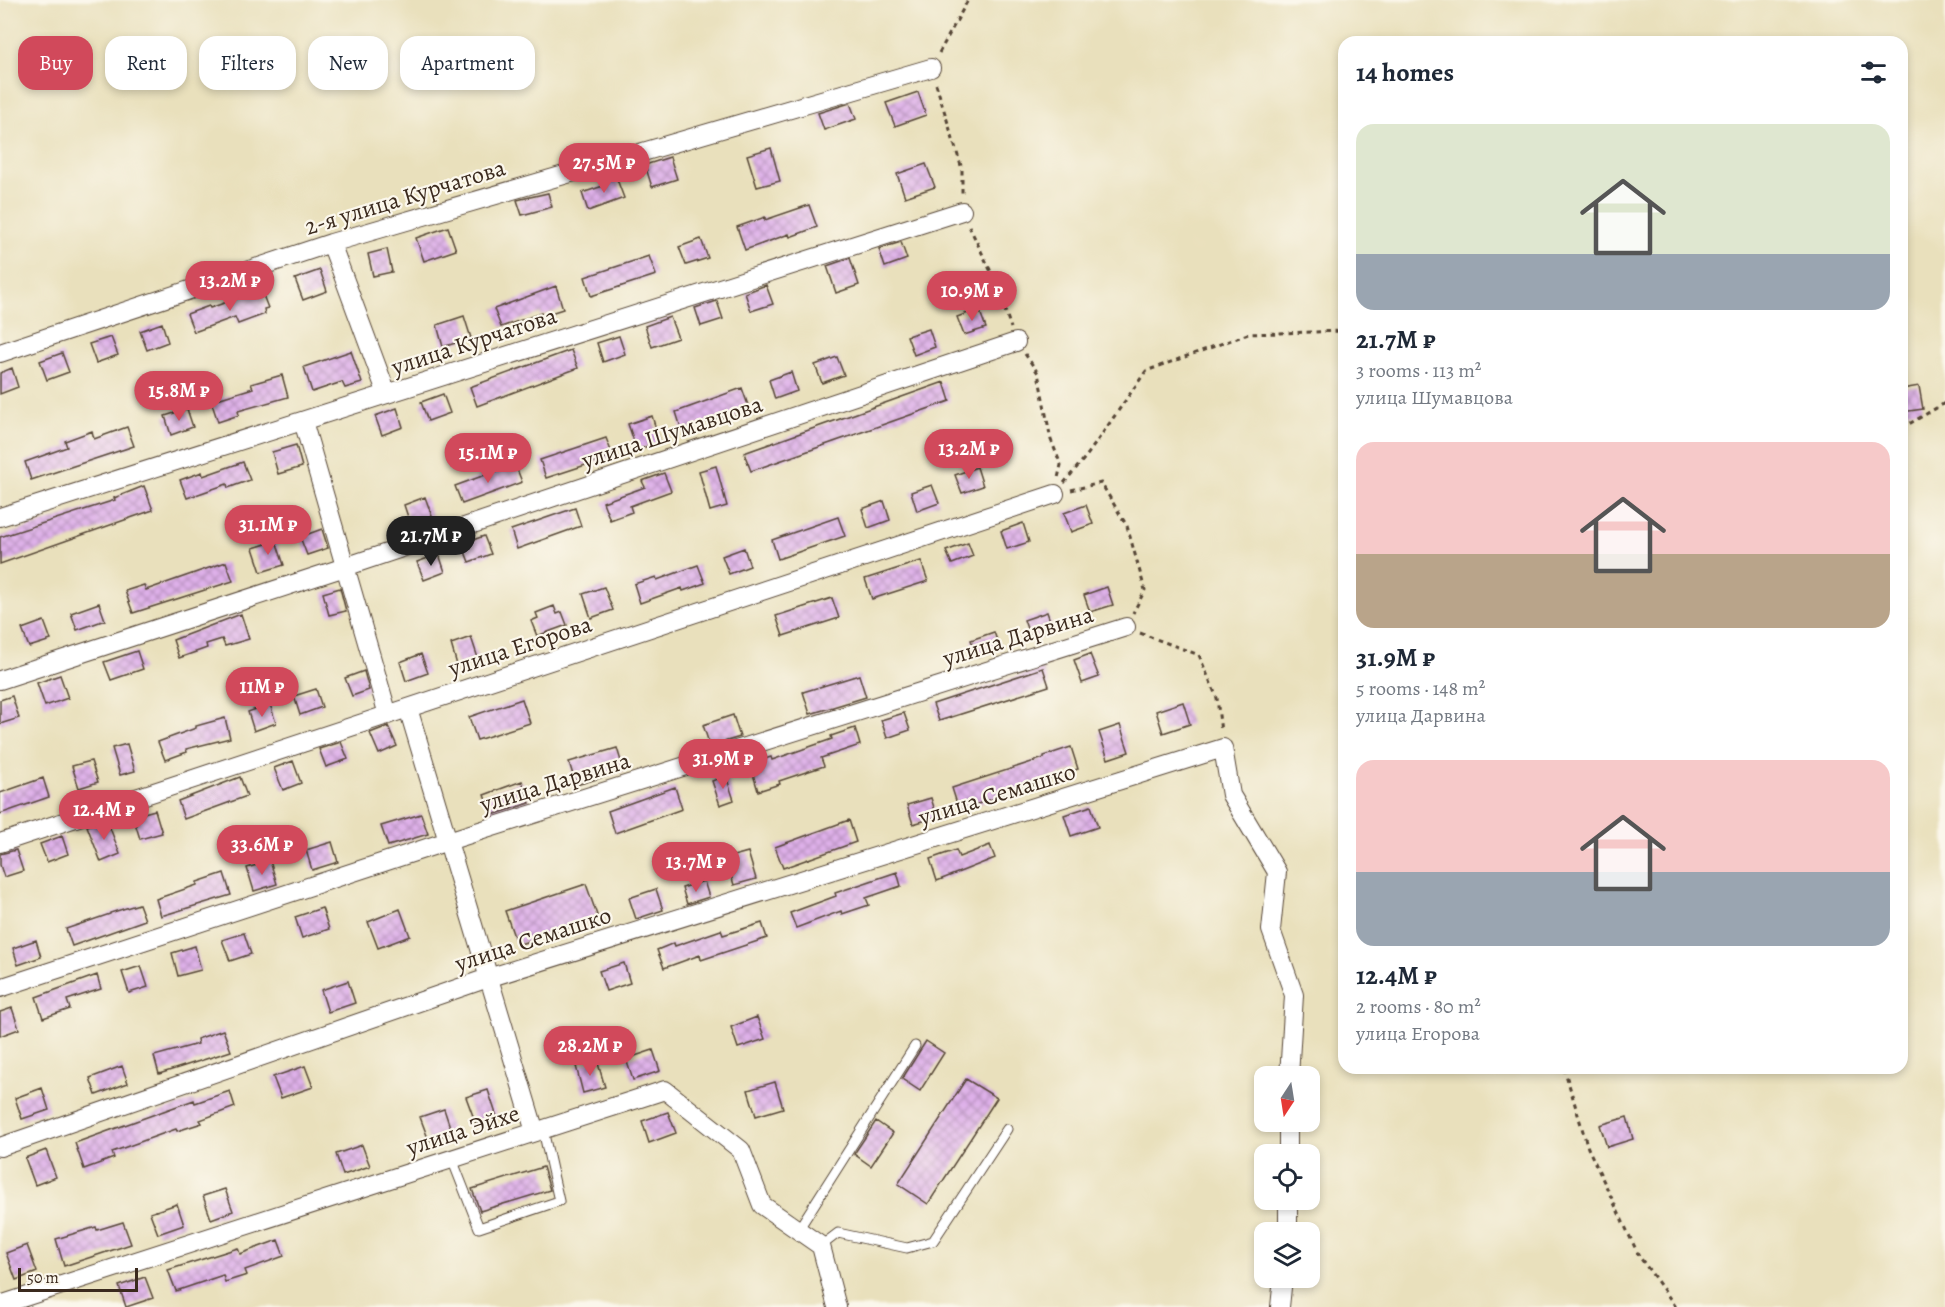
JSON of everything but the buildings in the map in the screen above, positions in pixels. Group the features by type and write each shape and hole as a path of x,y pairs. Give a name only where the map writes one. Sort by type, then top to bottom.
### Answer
{"street":[{"name":"2-я улица Курчатова","path":"0,353 331,243 931,68"},
{"name":"улица Курчатова","path":"0,517 962,212"},
{"path":"331,243 387,394"},
{"name":"улица Шумавцова","path":"0,680 1016,342"},
{"path":"303,421 388,715"},
{"name":"улица Егорова","path":"0,843 1055,494"},
{"name":"улица Дарвина","path":"0,988 448,841 1126,627"},
{"path":"408,708 488,978 539,1131"},
{"path":"1223,748 1231,795 1277,872 1271,930 1294,995 1290,1066"},
{"name":"улица Семашко","path":"0,1147 488,978 1223,748"},
{"name":"улица Эйхе","path":"0,1305 665,1090 741,1149 762,1205 821,1246"},
{"path":"821,1246 837,1307"},
{"path":"1280,1307 1282,1288"}],"lane":[{"path":"798,1230 915,1046"},
{"path":"821,1246 838,1233 907,1248 933,1241 1007,1129"},
{"path":"452,1159 479,1228 559,1201 539,1131"}],"path":[{"path":"968,0 931,68 962,169 962,212 994,278 1016,342 1038,373 1051,440 1061,465 1055,494"},
{"path":"1055,494 1089,454 1146,371 1248,334 1338,332"},
{"path":"1908,425 1945,403"},
{"path":"1055,494 1101,483 1127,526 1144,590 1126,627 1198,655 1217,698 1223,748"},
{"path":"1566,1074 1588,1148 1640,1256 1676,1307"}]}
